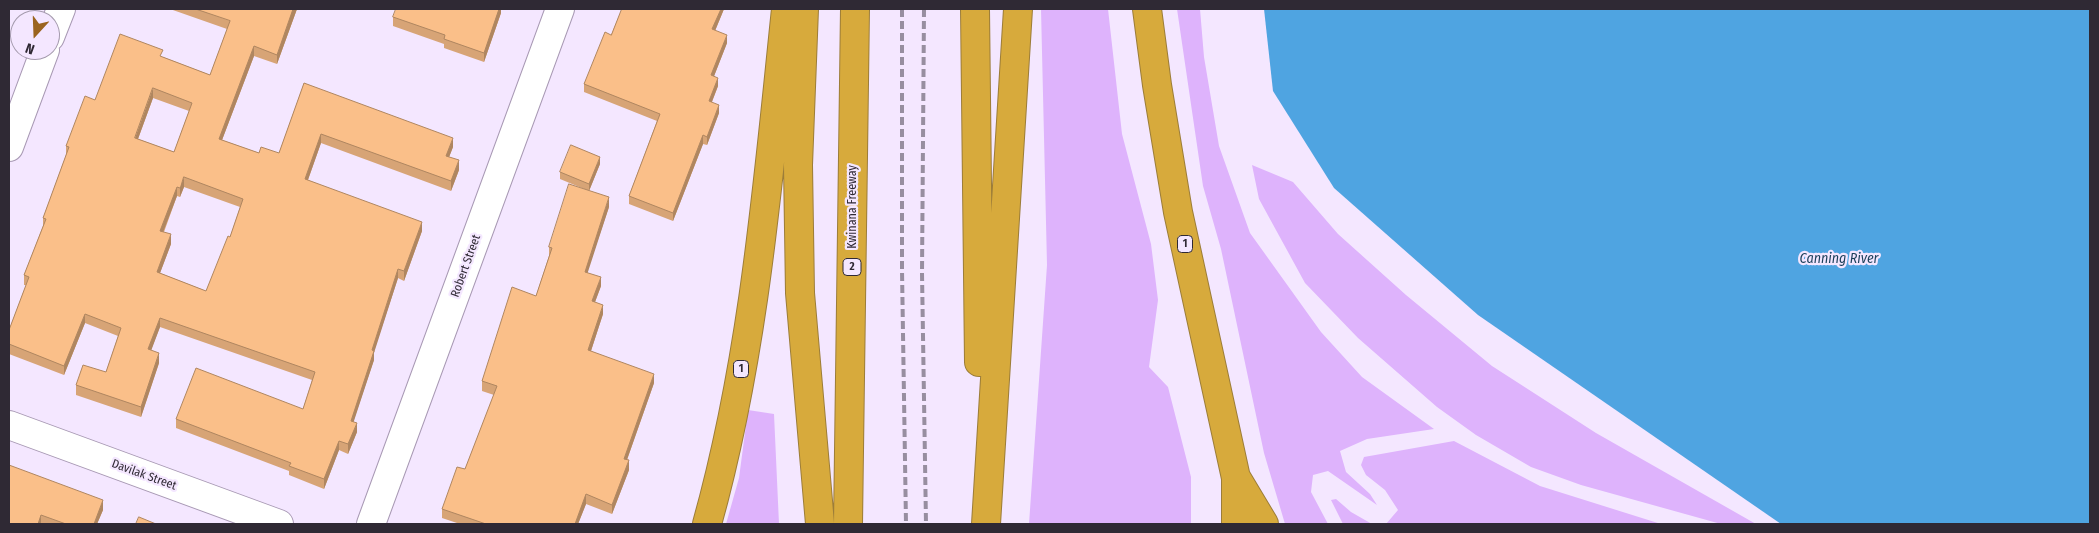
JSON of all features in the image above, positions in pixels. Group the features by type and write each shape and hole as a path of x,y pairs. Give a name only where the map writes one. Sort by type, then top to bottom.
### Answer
{"highway":[{"name":"1","path":"707,524 731,420 756,283 786,9"},
{"path":"804,9 798,165 800,293 820,524"},
{"name":"Kwinana Freeway","path":"848,524 855,9"},
{"path":"975,9 981,524"},
{"path":"986,524 1018,9"},
{"name":"1","path":"1147,9 1157,86 1178,212 1236,478 1236,524"},
{"name":"1","path":"1236,478 1264,524"}],"street":[{"name":"Robert Street","path":"371,524 560,9"},
{"path":"9,148 41,60"},
{"name":"Davilak Street","path":"9,425 280,524"}],"shaded area":[{"path":"1041,9 1108,9 1122,134 1151,244 1158,300 1149,367 1168,387 1191,477 1191,524 1029,524 1047,265"},
{"path":"1177,9 1200,9 1204,57 1219,146 1250,233 1321,332 1362,377 1434,429 1367,439 1340,451 1346,472 1370,494 1377,505 1328,471 1313,475 1311,492 1328,524 1285,524 1264,453 1221,249 1203,186"},
{"path":"1252,165 1293,182 1338,234 1406,295 1492,366 1596,433 1756,524 1721,524 1581,485 1531,467 1476,435 1437,407 1358,338 1305,283 1259,199"},
{"path":"748,410 774,414 779,524 726,524 739,478"},
{"path":"1454,441 1540,486 1661,524 1386,524 1398,510 1385,490 1366,475 1361,465 1364,457"},
{"path":"1336,499 1351,512 1372,524 1343,524 1331,500"}],"water":[{"name":"Canning River","path":"1264,9 2090,9 2090,524 1781,524 1478,315 1334,188 1273,91"}],"building":[{"path":"196,9 293,9 277,55 254,46 219,139 259,153 261,147 279,153 304,83 453,138 446,156 459,160 451,181 321,134 305,179 422,222 404,271 398,269 351,421 357,423 348,444 339,441 324,479 289,466 291,463 176,419 196,368 303,409 315,372 160,318 148,349 159,353 141,407 76,385 83,365 106,372 121,328 85,314 64,366 9,344 9,330 29,277 24,275 46,219 43,218 69,147 66,146 85,96 95,100 120,34 163,50 160,56 210,75 230,21","holes":["153,88 192,103 174,152 135,138","184,177 243,199 230,237 228,236 206,291 157,272 171,234 160,231 177,187 180,188"]},
{"path":"396,9 499,9 484,53 444,39 445,35 393,17"},
{"path":"622,9 721,9 712,29 727,35 711,75 718,78 709,101 719,105 707,137 703,135 673,213 629,196 660,114 584,84 605,32 611,35"},
{"path":"571,145 600,157 589,184 560,172"},
{"path":"569,184 609,197 585,272 601,277 592,301 603,305 588,350 654,374 624,459 629,460 612,505 586,494 575,524 486,524 442,509 457,467 465,469 497,386 482,381 512,287 536,296 552,248 549,247"},
{"path":"9,465 103,500 94,524 66,524 41,515 38,524 9,524"},
{"path":"139,517 156,524 136,524"}],"railway":[{"path":"902,9 902,270 906,524"},
{"path":"924,9 922,273 926,524"}]}
